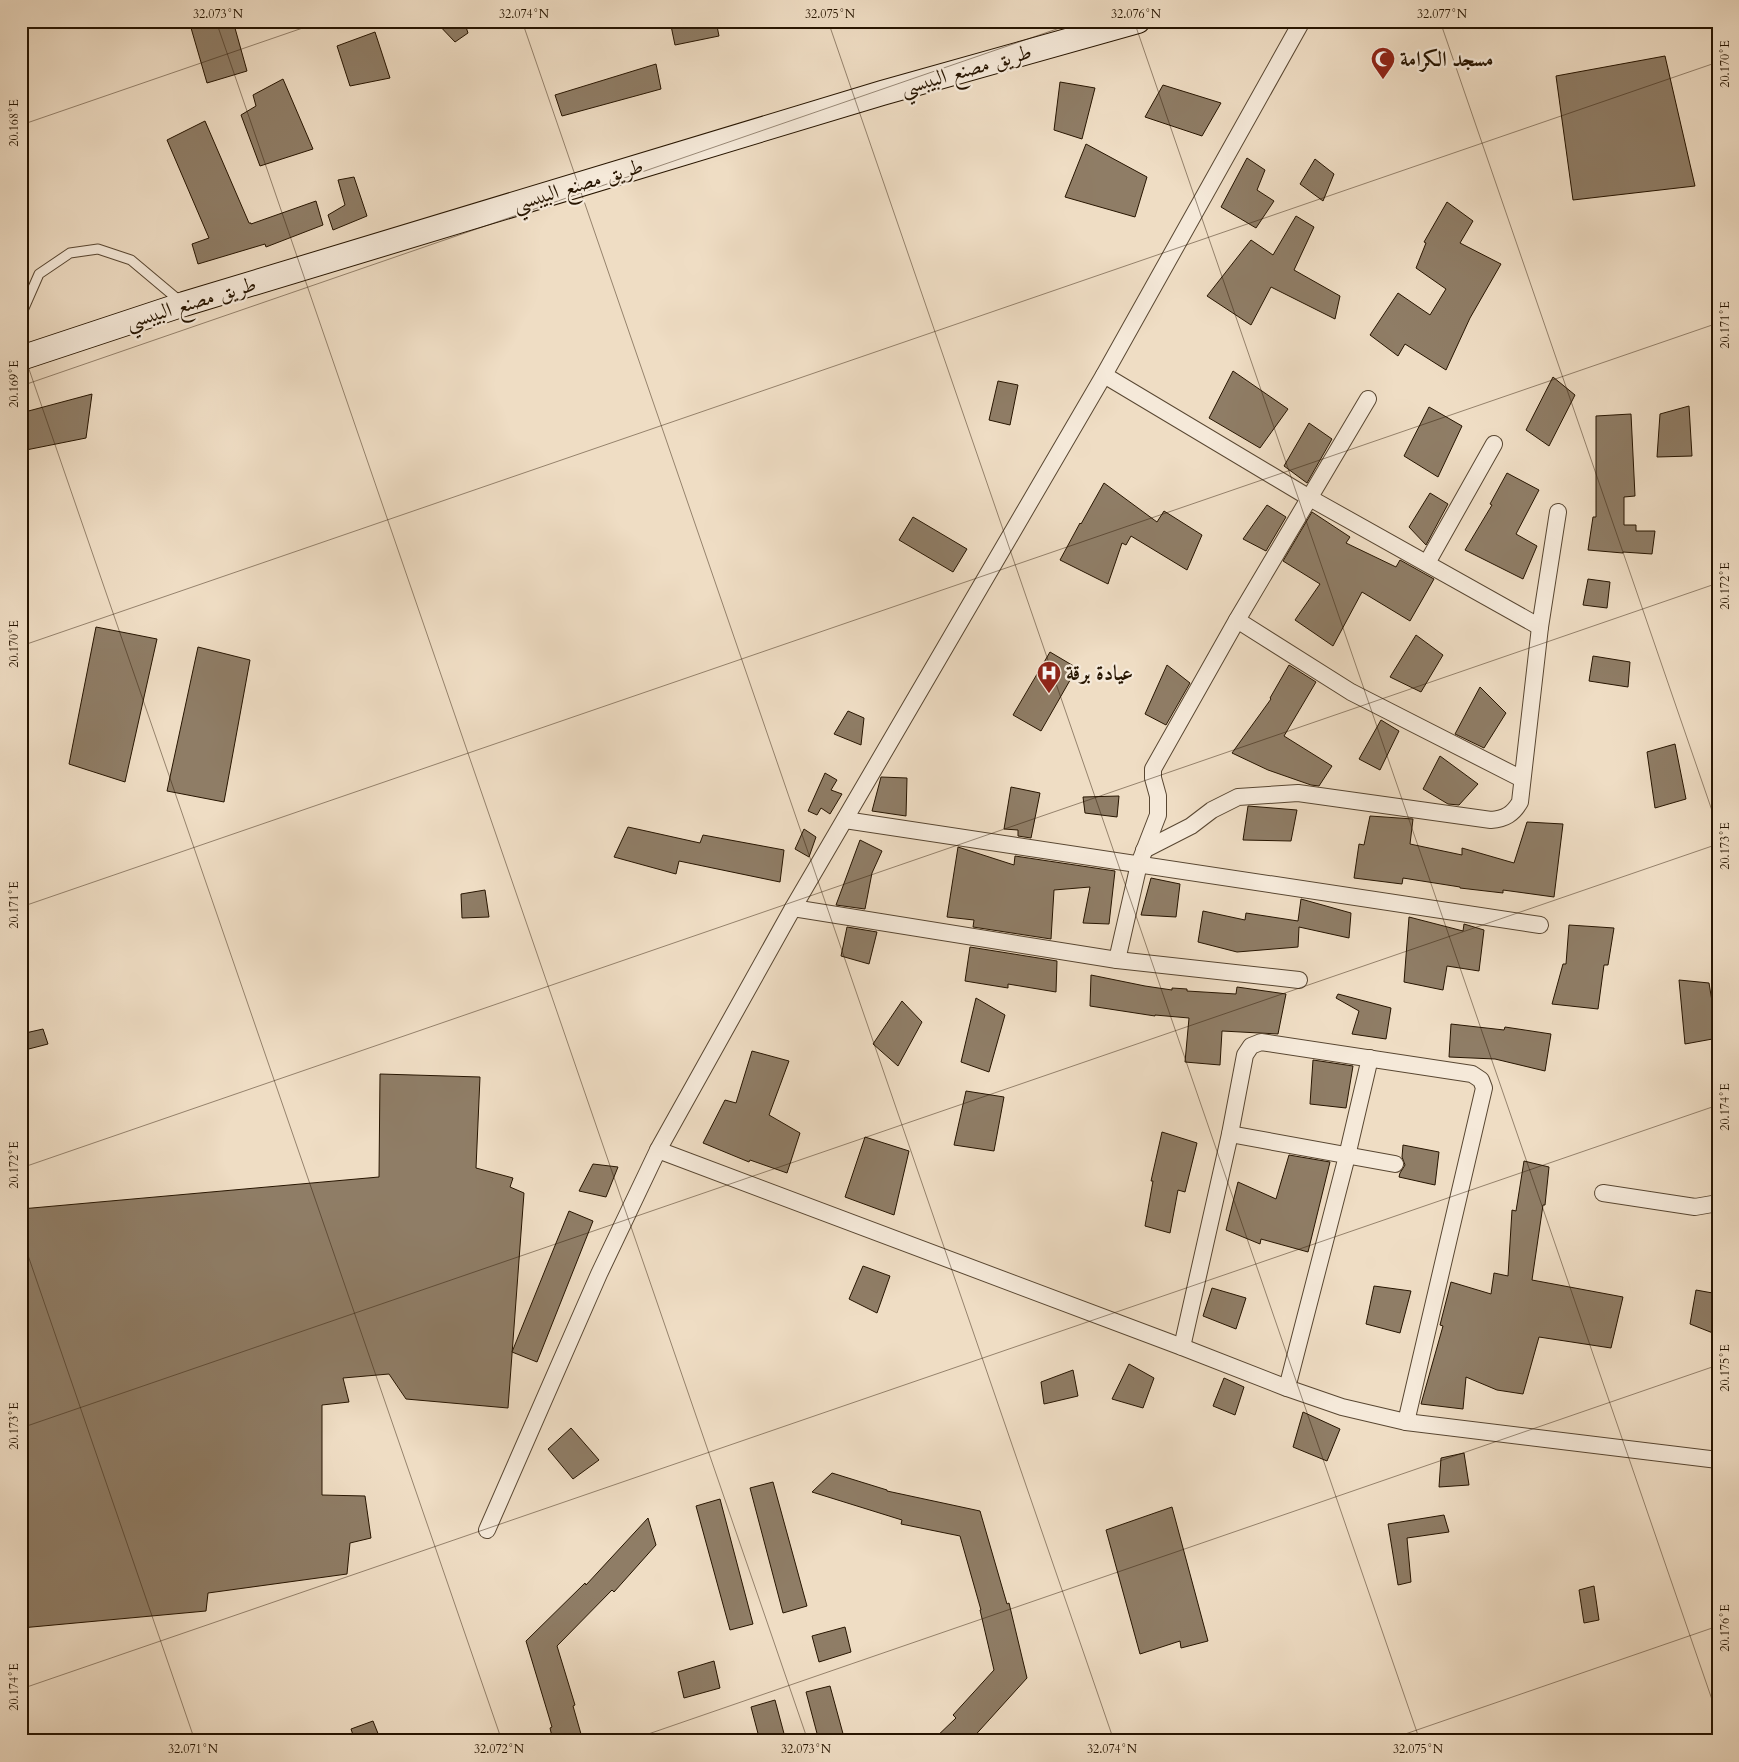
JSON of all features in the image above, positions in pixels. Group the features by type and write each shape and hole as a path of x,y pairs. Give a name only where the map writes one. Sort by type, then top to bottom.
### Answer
{"main road":[{"name":"طريق مصنع البيبسي","path":"21,358 184,304 882,94 1138,21"}],"street":[{"path":"487,1530 599,1274 658,1150 793,908 1104,374 1302,21"},
{"path":"1104,374 1308,497 1540,627"},
{"path":"1117,960 1141,857 1158,815 1159,804 1153,778 1153,769 1308,497 1368,398"},
{"path":"1427,563 1494,444"},
{"path":"1141,857 1191,826 1212,810 1238,797 1298,793 1491,820 1502,819 1515,810 1520,802 1540,627 1558,512"},
{"path":"1237,620 1352,692 1522,779"},
{"path":"845,820 1141,857 1540,925"},
{"path":"793,908 1117,960 1299,980"},
{"path":"1182,1347 1230,1134 1245,1055 1251,1046 1261,1042 1472,1074 1481,1080 1484,1088 1406,1422"},
{"path":"1287,1388 1347,1156 1370,1058"},
{"path":"1230,1134 1395,1164"},
{"path":"658,1150 1287,1388 1342,1407 1406,1422 1718,1460"},
{"path":"1602,1193 1695,1207 1718,1203"}],"lane":[{"path":"21,315 39,274 70,253 98,249 131,260 184,304"}],"building":[{"path":"189,21 233,21 247,71 207,83"},
{"path":"435,21 464,21 468,33 455,42"},
{"path":"670,21 716,21 719,36 675,45"},
{"path":"375,32 390,78 350,86 337,46"},
{"path":"1665,56 1695,186 1573,200 1556,76"},
{"path":"656,64 661,89 562,116 555,95"},
{"path":"283,79 313,149 260,166 241,115 256,106 253,95"},
{"path":"1060,82 1095,88 1082,139 1054,130"},
{"path":"1163,85 1221,103 1202,136 1145,117"},
{"path":"205,121 249,223 251,224 316,201 323,225 266,247 265,244 198,264 192,244 209,238 167,140"},
{"path":"1086,144 1147,177 1135,217 1065,197"},
{"path":"1247,158 1265,170 1257,190 1274,201 1256,228 1221,207"},
{"path":"1315,159 1334,174 1323,201 1300,184"},
{"path":"354,177 367,216 333,230 328,215 345,205 338,180"},
{"path":"1447,202 1473,221 1460,243 1501,264 1470,318 1446,370 1405,344 1398,356 1370,335 1398,293 1430,315 1446,289 1416,268 1426,243 1424,242"},
{"path":"1296,216 1314,227 1294,270 1340,296 1335,319 1271,287 1251,325 1207,296 1251,240 1273,255"},
{"path":"1233,371 1288,409 1260,448 1209,418"},
{"path":"1553,377 1575,395 1549,446 1526,430"},
{"path":"998,381 1018,385 1010,425 989,420"},
{"path":"92,394 86,438 21,451 21,413"},
{"path":"1689,406 1692,456 1657,457 1660,414"},
{"path":"1429,407 1462,426 1438,477 1404,456"},
{"path":"1631,414 1635,496 1624,497 1624,525 1636,525 1636,531 1655,531 1652,554 1588,550 1593,517 1596,517 1596,416"},
{"path":"1309,423 1332,439 1307,483 1284,466"},
{"path":"1507,473 1539,490 1516,534 1537,546 1523,579 1465,550 1492,505 1490,504"},
{"path":"1104,483 1157,522 1164,511 1202,535 1187,570 1131,536 1126,545 1122,543 1108,584 1060,560"},
{"path":"1430,493 1448,504 1426,545 1409,527"},
{"path":"1267,505 1286,517 1266,551 1243,539"},
{"path":"1312,512 1350,537 1346,543 1396,567 1400,560 1434,579 1410,621 1362,592 1333,646 1295,620 1320,584 1283,561"},
{"path":"913,517 967,549 953,572 899,540"},
{"path":"1588,579 1610,582 1607,608 1583,605"},
{"path":"96,627 157,639 125,782 69,764"},
{"path":"1416,635 1443,655 1421,692 1390,677"},
{"path":"198,647 250,660 224,802 167,791"},
{"path":"1050,652 1077,668 1041,731 1013,715"},
{"path":"1593,656 1630,662 1628,687 1589,681"},
{"path":"1167,665 1190,683 1166,725 1145,714"},
{"path":"1289,665 1316,682 1284,736 1332,766 1319,786 1268,770 1232,753 1271,699"},
{"path":"1480,687 1506,713 1484,748 1455,734"},
{"path":"848,711 864,718 861,745 834,734"},
{"path":"1381,720 1399,731 1380,770 1359,759"},
{"path":"1675,744 1686,799 1655,808 1647,752"},
{"path":"1440,756 1478,784 1459,805 1448,804 1423,789"},
{"path":"825,773 837,780 831,790 842,794 830,814 821,808 817,815 808,811"},
{"path":"881,777 907,778 906,816 872,811"},
{"path":"1011,787 1040,793 1031,838 1018,836 1018,830 1004,829"},
{"path":"1119,796 1117,817 1085,813 1083,797"},
{"path":"1248,806 1297,810 1291,841 1243,840"},
{"path":"1370,816 1413,819 1410,844 1462,855 1462,848 1514,863 1527,822 1563,824 1554,897 1503,890 1503,893 1460,888 1403,878 1402,884 1354,878 1359,844 1364,845"},
{"path":"628,827 700,843 703,835 784,850 780,882 679,861 676,874 614,857"},
{"path":"804,829 816,837 809,857 795,849"},
{"path":"860,840 882,851 872,873 865,909 836,905"},
{"path":"958,847 1014,865 1015,856 1115,871 1109,924 1083,923 1090,887 1054,890 1051,939 973,927 974,920 947,917"},
{"path":"1151,878 1180,884 1176,917 1141,915"},
{"path":"485,890 489,917 462,918 461,894"},
{"path":"1301,899 1351,913 1349,938 1299,927 1298,947 1237,952 1198,942 1203,911 1245,920 1246,913 1298,921"},
{"path":"1409,917 1463,931 1464,924 1484,930 1479,971 1447,966 1443,990 1404,982"},
{"path":"1569,925 1614,928 1608,965 1604,965 1598,1009 1552,1004 1563,964 1566,964"},
{"path":"847,927 877,932 869,964 841,956"},
{"path":"970,947 1057,961 1056,992 1008,984 1008,988 965,981"},
{"path":"1091,975 1172,990 1172,988 1187,989 1187,991 1236,994 1237,987 1286,994 1278,1034 1222,1031 1220,1065 1185,1062 1189,1018 1155,1016 1090,1006"},
{"path":"1679,980 1709,983 1718,1038 1685,1044"},
{"path":"1338,994 1391,1008 1386,1039 1352,1034 1359,1011 1336,998"},
{"path":"976,998 1005,1015 989,1072 961,1062"},
{"path":"902,1001 922,1022 898,1066 873,1044"},
{"path":"1451,1024 1504,1030 1505,1027 1551,1034 1545,1071 1495,1059 1449,1057"},
{"path":"43,1029 48,1044 21,1051 21,1034"},
{"path":"752,1051 789,1061 769,1115 800,1133 787,1173 750,1160 749,1162 703,1143 725,1100 736,1103"},
{"path":"1313,1060 1353,1066 1346,1108 1310,1104"},
{"path":"380,1074 480,1077 476,1168 513,1178 510,1187 524,1193 508,1408 406,1399 389,1374 343,1378 349,1402 322,1405 322,1495 365,1496 371,1538 350,1543 347,1574 208,1593 206,1611 21,1628 21,1209 379,1177"},
{"path":"966,1091 1004,1097 994,1151 954,1145"},
{"path":"1162,1132 1197,1143 1185,1192 1178,1190 1170,1233 1145,1226 1153,1181 1151,1181"},
{"path":"865,1137 909,1151 894,1215 845,1197"},
{"path":"1403,1145 1439,1152 1435,1185 1399,1177 1405,1165 1402,1157"},
{"path":"1289,1155 1330,1162 1308,1252 1261,1239 1260,1244 1226,1230 1238,1182 1276,1199"},
{"path":"1524,1161 1549,1167 1545,1205 1543,1205 1532,1280 1623,1297 1611,1348 1539,1337 1523,1394 1497,1390 1466,1377 1463,1409 1421,1404 1443,1326 1440,1325 1451,1282 1491,1294 1494,1273 1508,1276 1512,1210 1516,1211"},
{"path":"593,1164 618,1167 606,1197 579,1191"},
{"path":"569,1211 593,1221 537,1362 512,1352"},
{"path":"863,1266 890,1276 877,1313 849,1299"},
{"path":"1374,1286 1411,1291 1400,1333 1366,1324"},
{"path":"1212,1288 1246,1298 1236,1329 1203,1316"},
{"path":"1696,1290 1718,1294 1718,1335 1690,1324"},
{"path":"1129,1364 1154,1378 1143,1408 1112,1399"},
{"path":"1073,1370 1078,1396 1044,1404 1041,1382"},
{"path":"1224,1378 1244,1387 1235,1415 1213,1406"},
{"path":"1303,1412 1340,1429 1327,1461 1293,1447"},
{"path":"571,1428 599,1460 573,1479 548,1449"},
{"path":"1464,1453 1469,1485 1439,1487 1441,1458"},
{"path":"832,1473 887,1491 980,1511 1007,1604 1009,1603 1027,1678 970,1741 932,1741 956,1718 953,1715 994,1670 981,1610 960,1536 901,1524 902,1520 812,1492"},
{"path":"773,1482 807,1606 783,1613 750,1488"},
{"path":"720,1499 753,1624 730,1630 696,1506"},
{"path":"1172,1507 1208,1641 1181,1648 1180,1641 1140,1654 1106,1530"},
{"path":"1444,1515 1449,1532 1407,1538 1411,1582 1398,1585 1388,1524"},
{"path":"648,1518 656,1545 614,1592 612,1590 557,1646 575,1705 573,1706 583,1741 553,1741 550,1728 552,1727 526,1641 585,1583 586,1585"},
{"path":"1594,1586 1599,1620 1584,1623 1579,1590"},
{"path":"845,1627 851,1652 819,1662 812,1636"},
{"path":"714,1661 720,1688 684,1698 678,1672"},
{"path":"830,1686 845,1741 819,1741 806,1692"},
{"path":"775,1700 786,1741 760,1741 751,1707"},
{"path":"373,1721 381,1741 355,1741 351,1729"}],"place":[{"name":"مسجد الكرامة","path":"1383,80"},
{"name":"عيادة برقة","path":"1049,694"}]}
